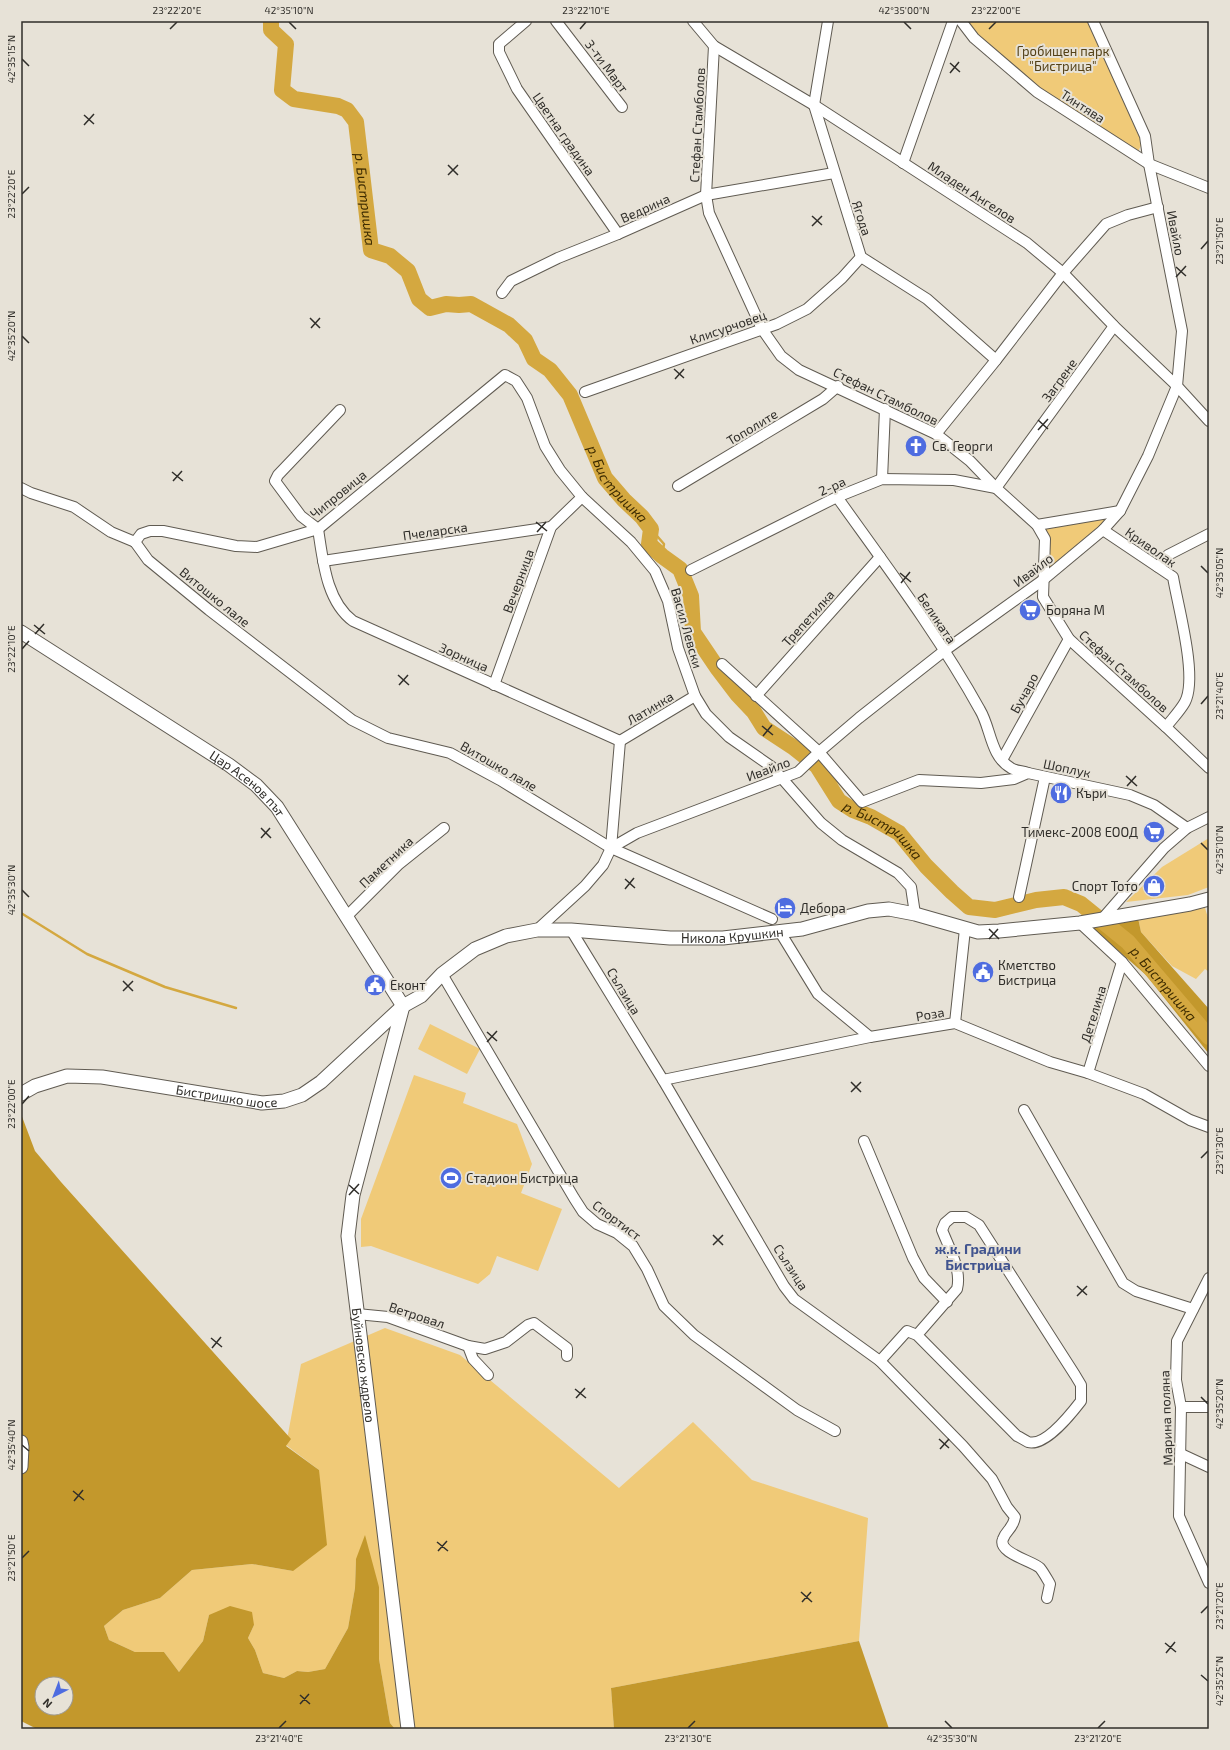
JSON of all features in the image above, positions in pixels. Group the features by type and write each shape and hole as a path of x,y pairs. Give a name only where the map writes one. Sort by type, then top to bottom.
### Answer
{"street":[{"name":"Цветна градина","path":"526,21 499,44 499,52 517,89 618,234"},
{"name":"3-ти Март","path":"556,21 622,107"},
{"name":"Младен Ангелов","path":"693,21 714,46 814,105 1027,243 1063,273 1114,326 1177,386 1209,421"},
{"name":"Ягода","path":"828,21 814,105 861,257 927,299 996,360"},
{"path":"903,163 953,21"},
{"name":"Тинтява","path":"961,21 974,38 1037,92 1149,164 1209,188"},
{"name":"Ивайло","path":"611,848 637,833 798,772 819,752 944,651 1043,580 1103,530 1120,511 1148,456 1177,386 1182,330 1149,164 1145,136 1093,21"},
{"name":"Стефан Стамболов","path":"714,46 706,195 709,213 762,329 781,356 799,370 838,386 936,434 970,460 996,488 1036,525 1045,539 1043,597 1069,639 1209,768"},
{"name":"Ведрина","path":"502,294 511,281 558,258 618,234 706,195 834,172"},
{"path":"936,434 996,360 1063,273 1106,224 1128,215 1158,207"},
{"name":"Клисурчовец","path":"585,392 777,324 807,309 842,278 861,257"},
{"name":"Загрене","path":"996,488 1114,326"},
{"name":"Васил Левски","path":"505,375 516,381 527,398 544,446 560,470 582,497 631,542 655,571 668,601 678,648 695,696 706,714 729,737 772,767 821,823 842,840 898,873 911,888 915,914"},
{"name":"Чипровица","path":"135,542 142,534 150,531 163,531 236,546 257,547 318,529 505,375"},
{"name":"Тополите","path":"678,486 823,399 838,386"},
{"path":"882,479 885,409"},
{"path":"318,529 301,516 275,481 278,475 340,410"},
{"name":"2-ра","path":"691,570 837,498 882,479 954,480 996,488"},
{"path":"21,488 31,493 74,507 110,532 135,542"},
{"name":"Вечерница","path":"494,685 552,527 582,497"},
{"name":"Беликата","path":"837,498 880,557 944,651 981,711 994,749 1002,760"},
{"path":"1036,525 1120,511"},
{"name":"Пчеларска","path":"323,561 552,527"},
{"name":"Зорница","path":"318,529 323,561 337,605 344,615 353,621 620,742"},
{"name":"Криволак","path":"1103,530 1173,577 1190,669 1189,689 1185,702 1166,727"},
{"path":"1158,567 1168,555 1209,534"},
{"name":"Витошко лале","path":"135,542 148,560 209,610 352,720 388,738 450,753 500,780 611,848 772,918"},
{"name":"Трепетилка","path":"756,696 880,557"},
{"name":"Цар Асенов път","path":"21,632 177,731 229,765 256,785 277,807 403,1006"},
{"name":"Бучаро","path":"1002,760 1069,639"},
{"name":"Васил Левски","path":"722,664 819,752 862,802 868,799"},
{"name":"Латинка","path":"620,742 695,696"},
{"path":"537,930 585,886 603,865 611,848 620,742"},
{"name":"Шоплук","path":"1002,760 1011,768 1028,773 1130,795 1154,805 1187,828"},
{"name":"Шоплук","path":"868,799 919,780 981,783 1014,779 1028,773"},
{"path":"1019,897 1045,777"},
{"path":"1103,918 1164,848 1187,828 1209,817"},
{"name":"Паметника","path":"347,916 399,864 444,828"},
{"name":"Никола Крушкин","path":"403,1006 421,996 442,974 475,949 506,936 537,930 571,930 677,938 724,938 802,929 868,911 889,909 915,914 978,932 1082,922 1190,904 1209,899"},
{"path":"1082,922 1122,962 1209,1066"},
{"path":"955,1023 965,929"},
{"name":"Сълзица","path":"571,930 663,1080 784,1286 794,1299 880,1361 963,1446 992,1480 1007,1507 1015,1517 1014,1525 1003,1538 1002,1543 1008,1551 1039,1567 1050,1584 1047,1598"},
{"path":"780,932 818,994 870,1037"},
{"name":"Детелина","path":"1088,1073 1122,962"},
{"name":"Спортист","path":"442,974 583,1212 598,1224 617,1233 633,1246 647,1269 664,1306 694,1335 797,1410 835,1431"},
{"name":"Бистришко шосе","path":"21,1094 35,1086 66,1076 102,1077 262,1103 284,1101 302,1095 321,1082 403,1006"},
{"name":"Буйновско ждрело","path":"403,1006 353,1195 348,1236 408,1729"},
{"name":"Роза","path":"663,1080 870,1037 955,1023 1050,1062 1088,1073 1144,1094 1190,1120 1209,1127"},
{"path":"1024,1110 1123,1283 1136,1291 1193,1309"},
{"path":"864,1141 913,1258 924,1278 947,1302"},
{"path":"880,1361 907,1331 917,1335 1017,1436 1029,1442 1043,1440 1067,1419 1081,1402 1081,1385 979,1225 966,1217 952,1217 944,1223 942,1230 957,1269 959,1280 957,1289 917,1335"},
{"name":"Марина поляна","path":"1209,1278 1177,1340 1176,1380 1181,1407 1179,1516 1209,1583"},
{"name":"Ветровал","path":"357,1314 388,1317 468,1346 485,1349 506,1342 528,1325 534,1323 566,1348 567,1356"},
{"path":"468,1346 473,1359 488,1375"},
{"path":"1181,1407 1209,1407"},
{"path":"21,1442 21,1466"},
{"path":"1181,1454 1209,1467"}],"green space":[{"name":"Гробищен парк \"Бистрица\"","path":"967,21 1087,21 1142,143 1138,152 1038,87 976,34"},
{"path":"1120,511 1043,580 1045,539 1037,525"},
{"path":"1209,838 1209,887 1188,895 1126,902 1162,867"},
{"path":"1205,908 1209,921 1209,972 1205,969 1196,979 1172,966 1141,932 1138,918"},
{"path":"430,1024 480,1049 467,1074 418,1049"},
{"name":"Стадион Бистрица","path":"414,1075 466,1093 463,1103 517,1124 532,1164 521,1193 562,1209 538,1271 497,1256 490,1274 478,1284 371,1246 361,1247 361,1219"},
{"path":"385,1328 460,1355 619,1488 693,1422 752,1480 868,1518 859,1641 611,1688 614,1729 395,1729 390,1723 379,1659 379,1587 356,1559 355,1588 348,1628 325,1669 308,1672 297,1671 284,1678 263,1673 255,1650 248,1638 254,1625 209,1615 203,1641 179,1672 164,1652 135,1652 109,1640 104,1626 123,1610 160,1598 192,1570 252,1564 293,1571 319,1470 286,1445 301,1364"}],"shaded area":[{"path":"1138,918 1141,932 1209,1009 1209,1054 1146,975 1090,926"},
{"path":"21,1114 35,1151 291,1439 286,1446 319,1470 327,1545 293,1571 252,1564 192,1570 160,1598 123,1610 104,1626 109,1640 135,1652 164,1652 179,1672 203,1641 209,1615 230,1606 252,1612 254,1625 248,1638 255,1650 263,1673 284,1678 297,1671 308,1672 325,1669 348,1628 355,1588 356,1559 365,1535 379,1587 379,1659 390,1723 395,1729 37,1729 21,1721"},
{"path":"859,1641 889,1729 614,1729 611,1688"}],"waterway":[{"name":"р. Бистришка","path":"271,21 271,30 286,44 282,90 294,99 338,106 347,110 356,122 371,250 390,256 408,271 419,299 430,308 446,304 471,304 509,325 525,340 534,359 550,370 570,395 605,478 624,500 642,517 651,529 649,544 680,569 691,596 693,632 718,669 737,694 754,712 764,728 793,747 817,766 839,801 853,810 871,817 899,833 926,866 969,907 995,910 1036,900 1064,897 1081,904 1128,942 1209,1037"},
{"path":"651,529 664,544 662,556"},
{"path":"817,766 839,783 850,795"},
{"name":"р. Бистришка","path":"859,805 871,817"},
{"path":"21,913 87,954 165,987 236,1008"}],"place":[{"name":"Св. Георги","path":"916,446"},
{"name":"Боряна М","path":"1030,610"},
{"name":"Къри","path":"1061,793"},
{"name":"Тимекс-2008 ЕООД","path":"1154,832"},
{"name":"Спорт Тото","path":"1154,886"},
{"name":"Дебора","path":"785,908"},
{"name":"Кметство Бистрица","path":"983,972"},
{"name":"Еконт","path":"375,985"},
{"name":"Стадион Бистрица","path":"451,1178"}],"district":[{"name":"ж.к. Градини Бистрица","path":"978,1258"}]}
